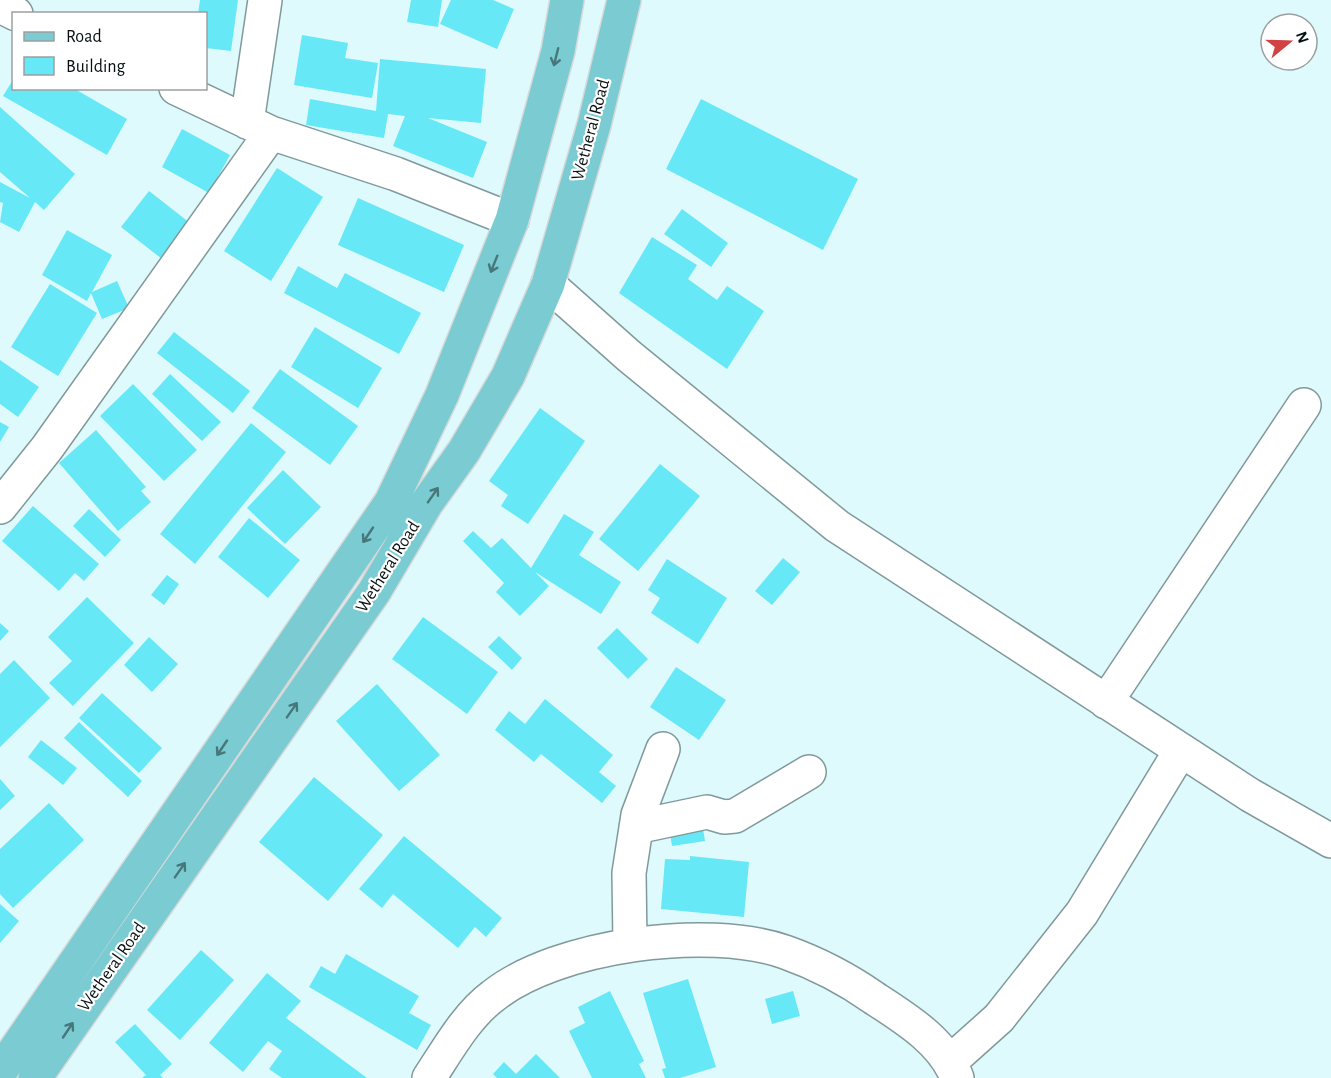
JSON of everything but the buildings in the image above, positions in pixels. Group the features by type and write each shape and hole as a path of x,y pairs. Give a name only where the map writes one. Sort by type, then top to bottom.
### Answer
{"main road":[{"name":"Wetheral Road","path":"0,1072 391,502 442,395 512,220 558,51 567,0"},
{"name":"Wetheral Road","path":"36,1078 374,592 426,504 464,451 508,376 548,284 594,124 624,0"}],"street":[{"path":"0,507 47,448 259,127 265,0"},
{"path":"180,90 259,127 396,174 512,220"},
{"path":"548,284 629,356 837,526 1250,795 1331,841"},
{"path":"1106,702 1304,405"},
{"path":"630,945 629,873 636,827 663,749"},
{"path":"429,1078 457,1035 492,996 549,964 630,945 709,939 784,952 851,982 908,1021 954,1070 999,1018 1082,913 1181,750"},
{"path":"636,827 707,812 724,817 735,816 809,772"}]}
